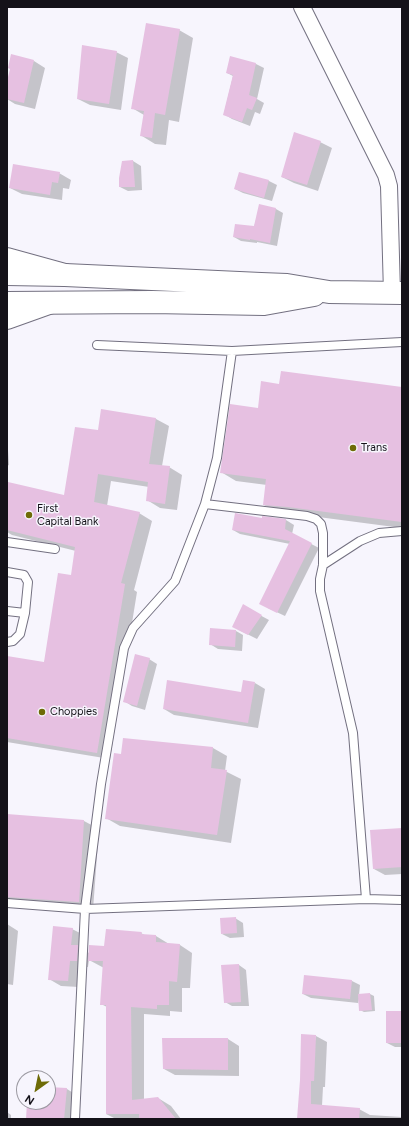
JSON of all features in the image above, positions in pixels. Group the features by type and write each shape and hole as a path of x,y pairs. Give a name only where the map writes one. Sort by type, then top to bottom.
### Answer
{"main road":[{"path":"7,259 64,275"},
{"path":"7,274 64,275 287,285 329,292 397,293"},
{"path":"7,303 152,302 264,304 288,301 329,292"},
{"path":"7,318 49,303"}],"street":[{"path":"302,7 386,175 389,186 397,293"}],"lane":[{"path":"97,345 232,351 402,342"},
{"path":"75,1119 85,909 101,784 124,648 133,628 175,581 205,504 217,458 232,351"},
{"path":"205,504 307,516 316,519 321,524 323,533 323,565 320,579 320,591 353,732 366,898"},
{"path":"323,565 360,541 379,533 402,531"},
{"path":"7,542 55,549"},
{"path":"7,572 24,575 28,582 25,613 20,634 13,641 7,642"},
{"path":"7,611 25,613"},
{"path":"7,903 85,909 366,898 402,900"}],"building":[{"path":"146,23 180,29 165,115 155,113 152,138 140,136 144,111 131,109"},
{"path":"82,45 117,51 109,104 77,99"},
{"path":"11,54 34,60 24,103 7,99 7,81 10,69 8,68"},
{"path":"230,56 256,63 249,95 257,98 252,110 247,108 242,122 223,115 233,75 226,73"},
{"path":"294,132 321,141 307,185 281,177"},
{"path":"133,160 135,187 119,187 122,161"},
{"path":"13,164 60,172 58,183 52,182 50,195 9,188"},
{"path":"239,172 269,180 264,198 234,189"},
{"path":"259,204 276,208 270,243 233,237 235,224 254,226"},
{"path":"281,371 402,387 402,522 263,505 266,479 220,473 230,404 258,408 261,381 279,384"},
{"path":"101,409 156,418 149,464 170,466 165,504 146,501 148,482 98,474 94,502 140,512 121,583 125,584 97,753 7,738 7,656 44,662 58,573 71,575 75,547 7,530 7,488 8,482 64,495 75,427 98,430"},
{"path":"235,513 262,518 262,516 286,519 285,529 312,543 277,613 259,604 290,541 232,530"},
{"path":"243,604 262,615 248,635 232,627"},
{"path":"210,628 236,630 235,647 209,645"},
{"path":"135,654 150,658 137,706 123,702"},
{"path":"167,680 241,692 243,680 255,682 248,723 163,709"},
{"path":"123,738 213,747 211,768 227,770 217,835 105,819 114,753 121,754"},
{"path":"7,814 84,820 79,902 7,897"},
{"path":"402,828 402,867 373,869 370,830"},
{"path":"236,917 237,933 221,934 220,918"},
{"path":"53,926 73,928 71,945 78,945 77,961 70,961 68,981 48,980"},
{"path":"106,929 142,932 141,934 156,935 156,942 180,944 177,982 169,981 169,1005 157,1005 157,1009 131,1007 132,1100 158,1097 176,1119 139,1119 139,1114 106,1114 106,1005 100,1005 103,961 88,961 89,945 104,946"},
{"path":"239,964 241,1002 224,1003 221,965"},
{"path":"304,975 352,980 350,999 302,994"},
{"path":"370,993 372,1010 359,1011 358,994"},
{"path":"386,1011 402,1011 402,1043 386,1043"},
{"path":"301,1034 316,1035 314,1081 311,1081 311,1104 360,1108 359,1119 297,1119"},
{"path":"162,1038 228,1038 228,1070 163,1069"},
{"path":"56,1087 67,1088 64,1119 26,1119 27,1110 56,1110"}],"place":[{"name":"Trans","path":"353,448"},
{"name":"First Capital Bank","path":"29,515"},
{"name":"Choppies","path":"42,712"}]}
